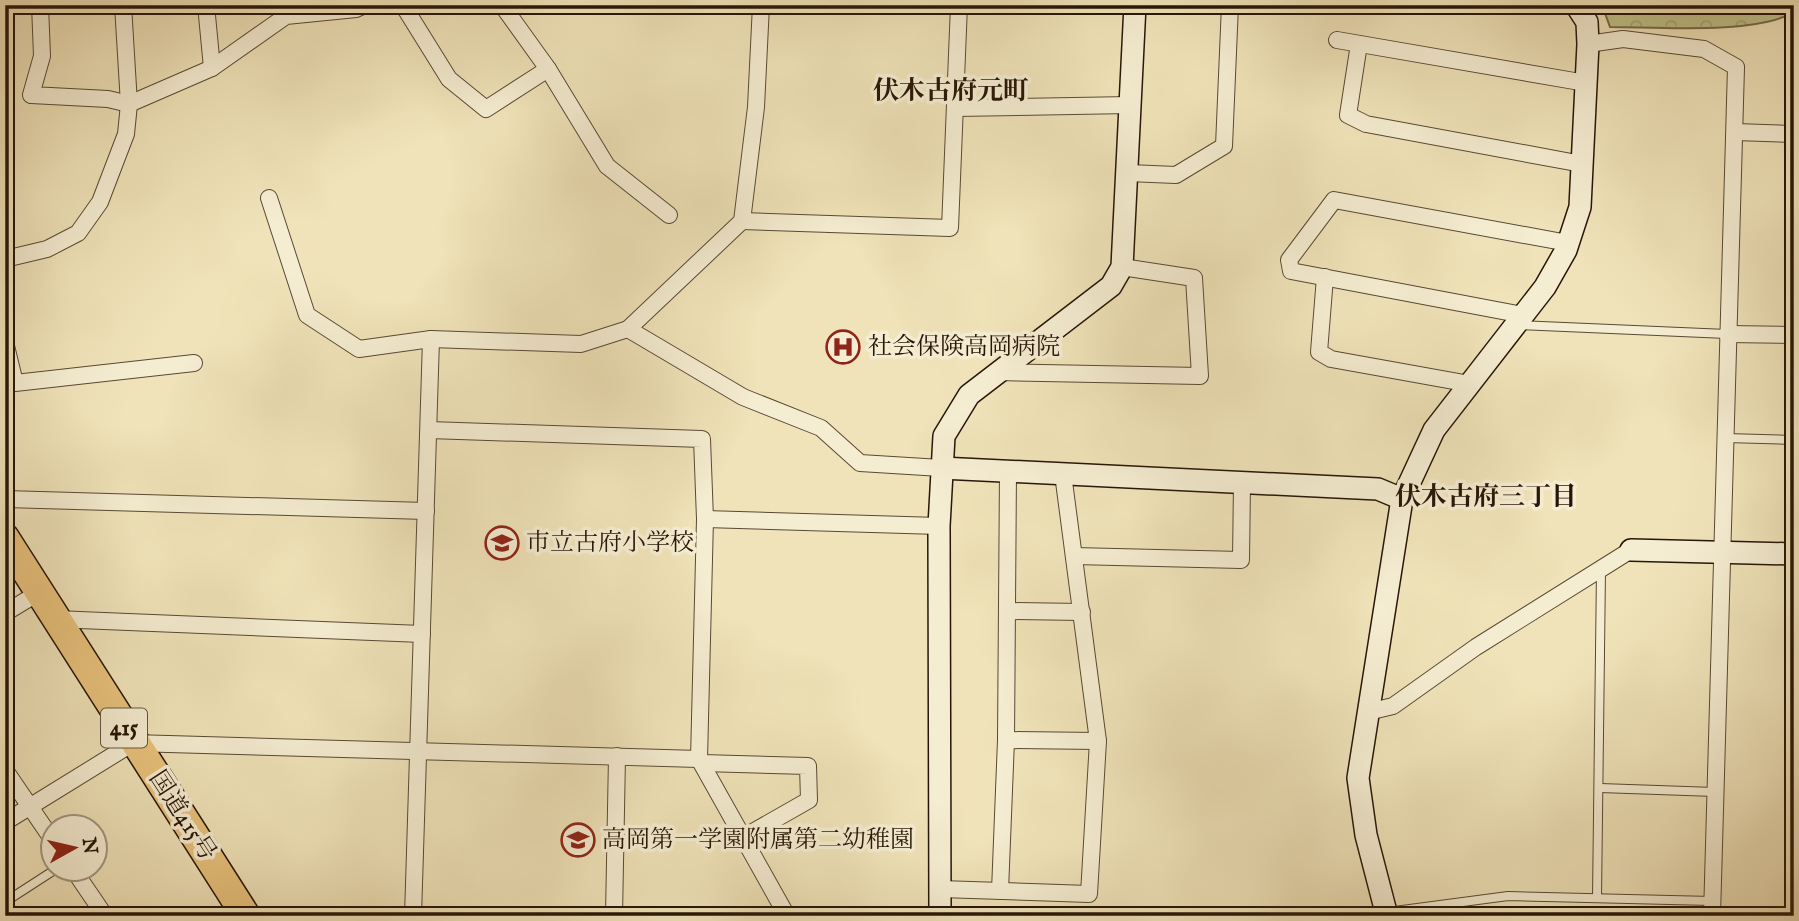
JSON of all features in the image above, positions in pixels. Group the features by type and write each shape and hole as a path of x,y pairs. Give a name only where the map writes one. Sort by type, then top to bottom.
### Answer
{"highway":[{"name":"国道415号","path":"5,538 133,743 246,916"}],"street":[{"path":"40,5 42,56 31,95 108,99 129,104 212,68 285,11 356,9 365,5"},
{"path":"5,259 47,249 78,233 100,202 126,134 129,104 123,5"},
{"path":"206,5 212,68"},
{"path":"402,5 449,79 486,109 548,69"},
{"path":"502,5 548,69 607,166 668,215"},
{"path":"269,198 307,315 359,349 431,339 581,344 628,328 742,222 756,107 761,5"},
{"path":"742,222 950,228 959,5"},
{"path":"940,916 939,526 944,436 969,395 1111,286 1122,267 1135,5"},
{"path":"1128,173 1176,175 1224,146 1230,5"},
{"path":"1386,914 1366,835 1359,778 1402,499 1434,430 1545,287 1568,243 1580,207 1588,44 1587,22 1576,5"},
{"path":"1588,44 1623,39 1704,49 1735,68 1724,551 1712,909"},
{"path":"1337,40 1586,83"},
{"path":"1359,44 1348,115 1366,124 1582,164"},
{"path":"955,108 1131,105"},
{"path":"1735,132 1794,134"},
{"path":"1519,320 1291,271 1289,260 1334,200 1568,243"},
{"path":"996,372 1200,376 1194,278 1122,267"},
{"path":"1325,277 1319,352 1331,359 1470,384"},
{"path":"628,328 743,397 821,428 860,463 1378,489 1402,499"},
{"path":"1727,334 1794,335"},
{"path":"413,916 431,339"},
{"path":"5,342 15,383 194,363"},
{"path":"429,430 702,439 705,519 701,761 786,916"},
{"path":"1000,891 1006,740 1008,471"},
{"path":"940,888 1089,894 1098,741 1063,474"},
{"path":"1074,556 1241,560 1242,483"},
{"path":"5,499 426,511"},
{"path":"705,519 939,526"},
{"path":"1368,712 1393,706 1476,647 1631,550 1794,554"},
{"path":"5,613 38,593"},
{"path":"1007,611 1082,611"},
{"path":"55,619 422,634"},
{"path":"1006,740 1098,741"},
{"path":"5,822 133,743 617,756 808,766 809,800 744,837"},
{"path":"614,916 617,756"},
{"path":"5,769 38,818"},
{"path":"82,883 101,914"}],"lane":[{"path":"1519,320 1727,334"},
{"path":"1726,438 1794,440"},
{"path":"1597,898 1601,567"},
{"path":"1600,788 1715,792"},
{"path":"5,902 38,881"},
{"path":"1386,914 1507,896 1597,898 1712,909"}],"green space":[{"path":"1602,5 1794,5 1794,12 1777,19 1731,27 1610,27"}],"place":[{"name":"社会保険高岡病院","path":"843,347"},
{"name":"市立古府小学校","path":"502,543"},
{"name":"高岡第一学園附属第二幼稚園","path":"578,840"}],"district":[{"name":"伏木古府元町","path":"951,91"},
{"name":"伏木古府三丁目","path":"1486,497"}]}
